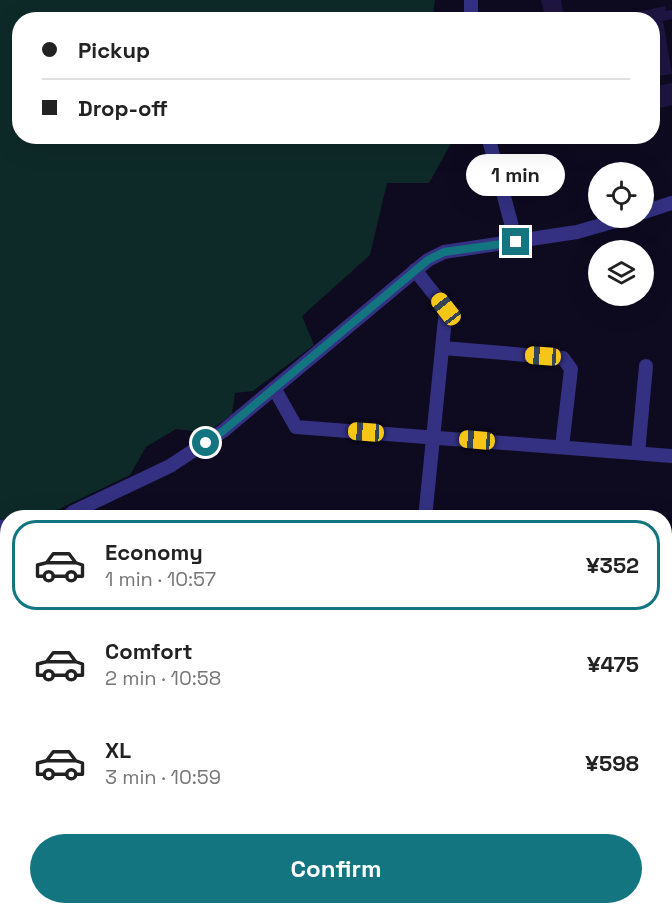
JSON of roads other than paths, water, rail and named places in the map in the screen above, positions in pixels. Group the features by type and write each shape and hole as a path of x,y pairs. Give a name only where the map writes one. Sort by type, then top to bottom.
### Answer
{"street":[{"path":"490,144 516,242"},
{"path":"654,209 672,204"},
{"path":"77,510 170,466 223,431 415,270 444,252 591,228"},
{"path":"415,270 446,309 426,510"},
{"path":"443,348 563,358 571,369 562,447"},
{"path":"638,453 646,366"},
{"path":"274,388 296,427 672,456"},
{"path":"672,910 672,915"}]}
